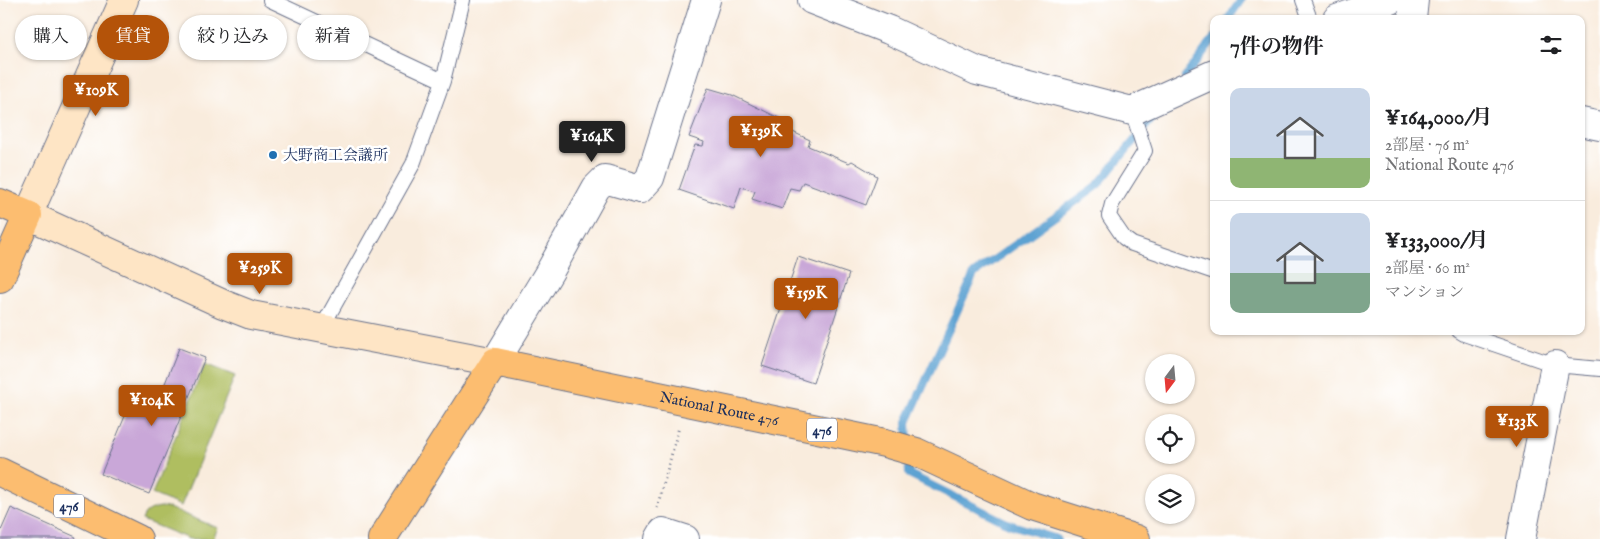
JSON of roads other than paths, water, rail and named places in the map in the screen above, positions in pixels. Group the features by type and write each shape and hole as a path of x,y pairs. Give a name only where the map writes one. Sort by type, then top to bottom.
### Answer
{"highway":[{"path":"0,203 28,215 0,278"},
{"path":"384,538 495,362"},
{"name":"National Route 476","path":"495,362 900,447 928,457 1032,506 1136,539"},
{"name":"476","path":"0,472 138,539"}],"street":[{"path":"124,0 28,215 251,315 495,362 550,271 596,188 606,179 640,188 650,178 706,0"},
{"path":"812,0 889,30 977,71 1132,111 1210,76"},
{"path":"1348,15 1390,0"},
{"path":"1412,15 1414,0"},
{"path":"1585,123 1600,126"},
{"path":"1521,539 1555,364"}],"lane":[{"path":"270,0 443,82"},
{"path":"321,329 413,164 443,82 463,0"},
{"path":"1303,0 1309,15"},
{"path":"1132,111 1145,151 1112,204 1109,216 1124,238 1132,244 1210,271"},
{"path":"1467,335 1555,364 1600,369"}],"waterway":[{"path":"1231,15 1241,0"},
{"path":"1185,77 1210,43"},
{"path":"1057,539 1009,524 909,474 907,422 974,274 1096,187 1161,108"}],"place":[{"name":"大野商工会議所","path":"273,155"}]}
